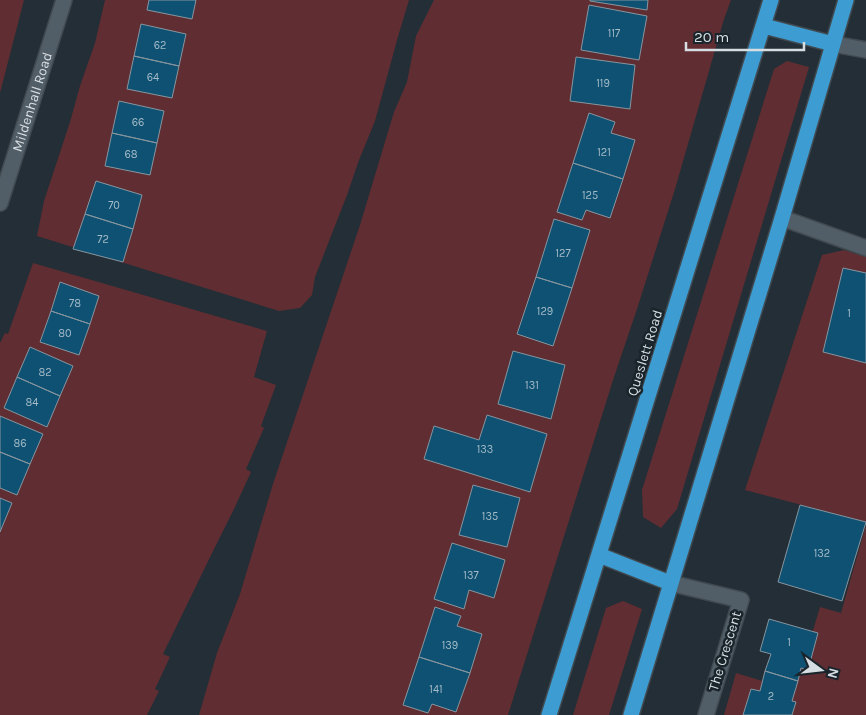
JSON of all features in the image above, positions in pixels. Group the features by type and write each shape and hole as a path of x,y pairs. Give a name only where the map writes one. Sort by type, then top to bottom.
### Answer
{"highway":[{"name":"Queslett Road","path":"549,715 771,0"},
{"path":"631,715 846,0"},
{"path":"764,26 833,44"},
{"path":"599,555 670,583"}],"street":[{"name":"Mildenhall Road","path":"0,203 64,0"},
{"path":"833,44 866,50"},
{"path":"782,218 866,248"},
{"name":"The Crescent","path":"670,583 741,600 706,715"}],"shaded area":[{"path":"0,0 24,0 0,93"},
{"path":"105,0 409,0 375,121 315,277 312,295 300,308 279,311 37,236 44,201 95,43"},
{"path":"434,0 731,0 675,189 508,715 199,715 217,653 240,594 273,484 360,225 394,112 407,82 416,36"},
{"path":"787,61 809,67 677,509 661,528 643,517 642,490 774,69"},
{"path":"844,250 866,257 866,522 745,490 822,255"},
{"path":"33,263 267,331 254,377 276,385 261,426 264,428 246,469 251,472 163,654 170,657 155,689 159,691 147,715 0,715 0,343 5,333 8,334"},
{"path":"866,525 866,715 724,715 736,673 795,691 820,607 841,613"},
{"path":"623,601 642,609 609,715 573,715 606,608"}],"building":[{"path":"149,0 196,0 192,19 147,10"},
{"path":"590,0 648,0 647,10"},
{"path":"589,5 647,16 639,60 581,50"},
{"path":"141,24 186,34 179,66 134,56"},
{"path":"134,56 179,66 172,98 127,89"},
{"path":"576,57 635,65 630,109 570,101"},
{"path":"119,101 164,111 157,143 112,133"},
{"path":"589,113 615,122 611,133 635,140 623,179 573,163"},
{"path":"112,133 157,143 150,175 105,166"},
{"path":"573,163 623,179 610,218 586,210 582,220 557,212"},
{"path":"96,181 142,195 133,229 85,214"},
{"path":"85,214 133,229 123,262 73,249"},
{"path":"554,219 590,230 572,288 536,277"},
{"path":"843,268 866,273 866,363 823,352"},
{"path":"536,277 572,288 553,346 517,334"},
{"path":"60,282 99,296 90,324 51,311"},
{"path":"51,311 90,324 79,355 40,342"},
{"path":"30,347 73,366 60,396 17,377"},
{"path":"513,351 565,365 551,419 498,404"},
{"path":"17,377 60,396 47,427 4,408"},
{"path":"487,415 547,434 530,492 424,459 434,426 479,440"},
{"path":"0,416 43,434 30,464 0,452"},
{"path":"0,452 30,464 17,495 0,488"},
{"path":"473,485 520,498 507,547 459,535"},
{"path":"0,498 12,503 0,532"},
{"path":"800,505 866,522 842,601 778,582"},
{"path":"452,543 505,560 494,598 469,590 464,609 434,599"},
{"path":"435,607 461,616 457,626 482,634 470,673 419,657"},
{"path":"769,619 818,633 808,670 801,668 798,681 765,671 771,654 760,651"},
{"path":"419,657 470,673 456,712 432,704 428,713 403,705"},
{"path":"765,671 798,681 792,701 796,702 792,715 743,715 751,689 760,691"}]}
